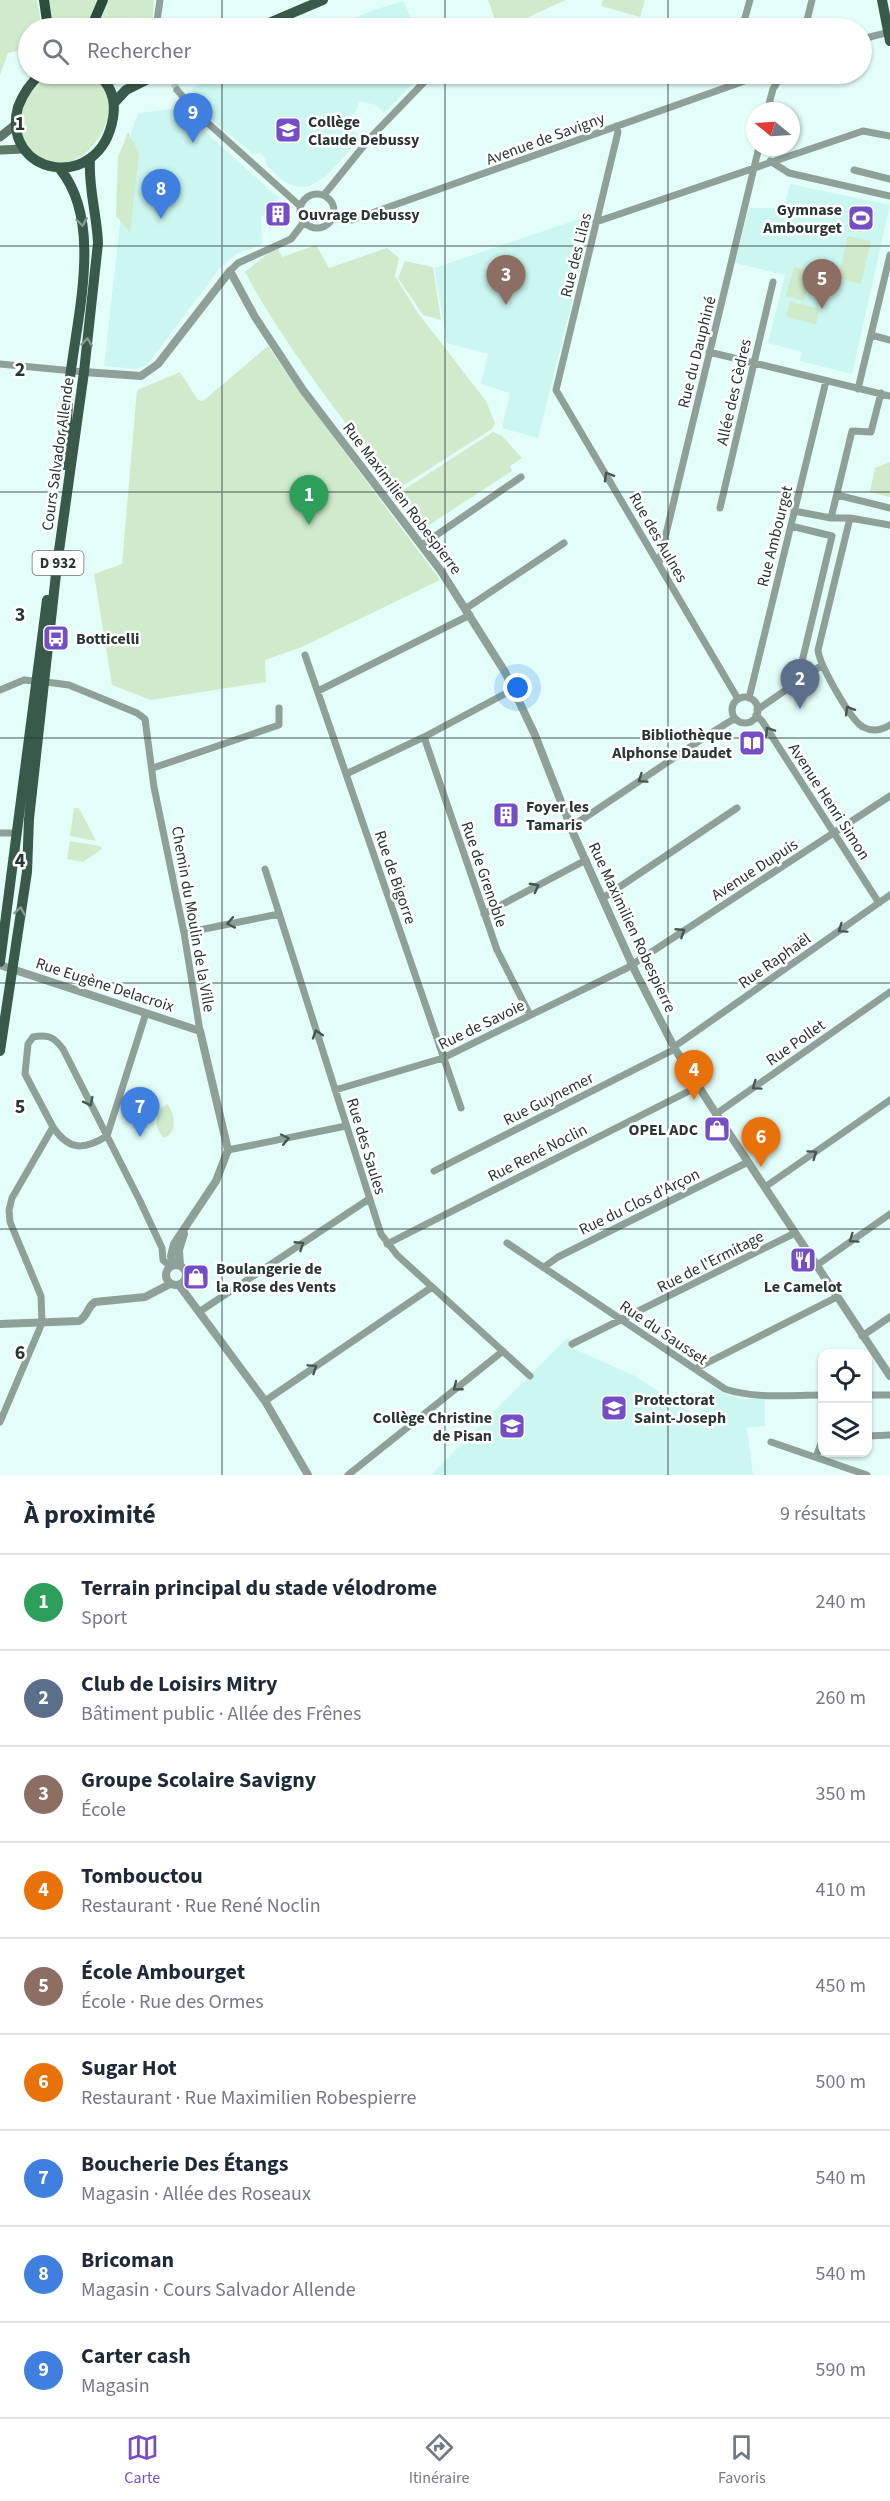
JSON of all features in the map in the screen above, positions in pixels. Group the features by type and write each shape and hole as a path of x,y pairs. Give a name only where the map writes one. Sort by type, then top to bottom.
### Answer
{"highway":[{"path":"44,0 47,18"},
{"path":"95,18 103,0"}],"main road":[{"path":"281,18 323,0"},
{"path":"882,0 889,35"},
{"path":"30,84 20,100 15,134 23,149 38,162 60,169 90,159 109,134 114,103 111,90 106,84"},
{"path":"114,103 126,90 138,84"},
{"path":"0,137 15,125"},
{"path":"0,150 23,149"},
{"name":"Cours Salvador Allende","path":"0,964 84,372 98,243 97,222 88,176 90,159"},
{"name":"Cours Salvador Allende","path":"11,969 27,872 29,819 41,683 65,459 71,371 82,282 84,237 77,194 60,169"},
{"name":"D 932","path":"0,1051 11,969"}],"street":[{"path":"157,18 160,0"},
{"path":"745,18 750,0"},
{"path":"808,18 812,0"},
{"path":"872,37 889,35"},
{"path":"324,195 370,138 422,84"},
{"name":"Avenue de Savigny","path":"333,219 352,220 616,126 725,84"},
{"path":"769,102 776,84"},
{"path":"0,364 141,376 158,364 230,271 247,258 291,239 303,222 300,206 208,124 177,90"},
{"name":"Rue des Lilas","path":"556,390 618,132 616,126"},
{"path":"596,222 863,131 890,136"},
{"name":"Rue du Dauphiné","path":"659,563 757,156"},
{"path":"770,161 789,172 890,196"},
{"path":"854,170 890,179"},
{"path":"300,206 312,194 324,195 332,202 333,219 324,227 313,228 303,222"},
{"path":"858,388 890,255"},
{"name":"Rue Maximilien Robespierre","path":"230,271 255,317 303,390 422,545 468,612 514,689 535,735 571,827 632,964 675,1048 716,1114 890,1376"},
{"name":"Allée des Cèdres","path":"720,508 773,282"},
{"path":"870,335 890,340"},
{"path":"709,352 890,396"},
{"name":"Rue Ambourget","path":"749,698 826,381"},
{"name":"Rue des Aulnes","path":"556,390 738,699"},
{"path":"831,518 852,430 871,432 881,393"},
{"path":"422,545 521,477"},
{"path":"837,495 890,508"},
{"path":"794,511 831,518 862,518 890,525"},
{"path":"850,518 818,650 822,665 856,722 866,729 873,730 890,725"},
{"path":"791,526 832,536 801,666 807,677"},
{"path":"318,691 468,612 564,543"},
{"name":"Rue de Bigorre","path":"305,655 461,1108"},
{"path":"571,827 732,720 748,722 757,712 822,665"},
{"name":"Chemin du Moulin de la Ville","path":"0,690 18,681 69,686 137,713 146,723 154,787 184,933 200,1031 228,1149"},
{"path":"346,774 424,737 514,689"},
{"path":"737,720 732,709 738,699 749,698 755,702 757,712"},
{"path":"153,768 279,725 279,708"},
{"name":"Avenue Henri Simon","path":"757,712 879,903"},
{"name":"Rue de Grenoble","path":"424,737 497,950 530,1016"},
{"name":"Avenue Dupuis","path":"632,964 890,796"},
{"path":"603,898 738,808"},
{"path":"0,833 18,833"},
{"path":"484,914 586,860"},
{"name":"Rue des Saules","path":"265,869 376,1224 387,1244 530,1376"},
{"name":"Rue Raphaël","path":"675,1048 890,895"},
{"path":"184,933 279,914"},
{"name":"Rue Eugène Delacroix","path":"0,964 200,1031"},
{"name":"Rue de Savoie","path":"335,1090 443,1058 632,964"},
{"name":"Rue Pollet","path":"716,1114 890,992"},
{"path":"0,1324 79,1321 86,1315 90,1305 98,1301 145,1297 178,1283 186,1273 172,1268 163,1260 162,1248 107,1136 63,1049 56,1040 50,1036 33,1037 28,1044 25,1074 60,1138 74,1146 86,1147 107,1136 146,1014"},
{"name":"Rue Guynemer","path":"434,1172 675,1048"},
{"name":"Rue René Noclin","path":"387,1244 699,1086"},
{"path":"765,1187 890,1100"},
{"path":"145,1297 172,1268 186,1227 216,1181 228,1149 234,1150 346,1126"},
{"path":"0,1422 42,1323 40,1296 10,1222 9,1210 12,1198 53,1127"},
{"name":"Rue du Clos d'Arçon","path":"544,1267 558,1257 748,1162"},
{"path":"199,1312 369,1199"},
{"path":"817,1265 890,1214"},
{"name":"Rue de l'Ermitage","path":"572,1344 795,1233"},
{"name":"Rue du Sausset","path":"507,1243 725,1389 738,1394 818,1395"},
{"path":"172,1268 178,1283 265,1401 308,1475"},
{"path":"265,1401 432,1287"},
{"path":"695,1369 837,1297"},
{"path":"862,1336 890,1317"},
{"path":"348,1475 503,1351"},
{"path":"872,1395 890,1395"},
{"path":"872,1436 890,1435"},
{"path":"771,1442 867,1475"},
{"path":"816,1457 818,1452"}],"shaded area":[{"path":"403,1 411,18 355,18"},
{"name":"Collège Claude Debussy","path":"201,84 413,84 384,113 376,105 359,101 357,110 344,123 361,138 325,177 310,186 300,187 282,180 267,166 265,158 260,153 253,154 204,113 192,88"},
{"path":"171,109 186,115 279,198 261,218 262,244 236,254 219,269 147,365 137,369 104,366 132,129 139,113"},
{"path":"790,184 890,205 852,374 800,361 802,352 768,343 785,275 735,263 749,208 784,208"},
{"path":"594,214 538,438 502,428 510,393 481,384 488,354 447,343 434,268"},
{"name":"Protectorat Saint-Joseph","path":"568,1337 574,1349 635,1376 697,1417 713,1387 724,1394 741,1399 765,1399 765,1426 747,1428 753,1475 431,1475"}],"green space":[{"path":"0,0 37,0 40,18 18,18 18,51 8,53 0,75"},
{"path":"48,0 99,0 91,18 51,18"},
{"path":"109,0 154,0 153,18 101,18"},
{"path":"488,0 566,0 526,18 494,18"},
{"path":"603,0 645,0 640,17 601,6"},
{"path":"40,84 103,84 109,100 107,120 98,139 84,154 67,163 47,161 28,147 22,137 21,116 24,105"},
{"path":"128,132 139,153 130,233 116,216 118,157"},
{"path":"848,236 871,241 861,284 838,278"},
{"path":"316,245 329,268 387,248 399,258 395,276 418,313 486,401 495,423 492,429 393,492 389,489 392,484 296,354 245,272 277,246 282,257"},
{"path":"405,261 433,267 441,320 423,315 398,278"},
{"path":"794,267 812,272 804,301 786,296"},
{"path":"790,301 820,309 816,324 786,317"},
{"path":"268,346 440,580 302,647 265,660 266,682 151,700 112,685 94,574 122,564 137,390 180,372 198,400 203,401"},
{"path":"493,432 502,436 522,458 510,466 512,471 420,531 394,496"},
{"path":"890,462 890,497 870,492 875,468"},
{"path":"74,808 79,808 96,841 70,836"},
{"path":"70,841 100,846 102,849 83,862 67,859"},
{"path":"167,1104 174,1122 172,1132 164,1138 159,1131 157,1120 161,1108"}],"tunnel":[{"path":"174,84 177,90"}],"place":[{"name":"Collège Claude Debussy","path":"288,130"},
{"name":"Carter cash","path":"193,143"},
{"name":"Ouvrage Debussy","path":"278,214"},
{"name":"Gymnase Ambourget","path":"861,218"},
{"name":"Bricoman","path":"161,219"},
{"name":"Groupe Scolaire Savigny","path":"506,305"},
{"name":"École Ambourget","path":"822,309"},
{"name":"Terrain principal du stade vélodrome","path":"309,525"},
{"name":"Botticelli","path":"56,638"},
{"name":"Club de Loisirs Mitry","path":"800,709"},
{"name":"Bibliothèque Alphonse Daudet","path":"752,743"},
{"name":"Foyer les Tamaris","path":"506,815"},
{"name":"Tombouctou","path":"694,1100"},
{"name":"OPEL ADC","path":"717,1129"},
{"name":"Boucherie Des Étangs","path":"140,1137"},
{"name":"Sugar Hot","path":"761,1167"},
{"name":"Le Camelot","path":"803,1260"},
{"name":"Boulangerie de la Rose des Vents","path":"196,1277"},
{"name":"Protectorat Saint-Joseph","path":"614,1408"},
{"name":"Collège Christine de Pisan","path":"512,1426"}]}
